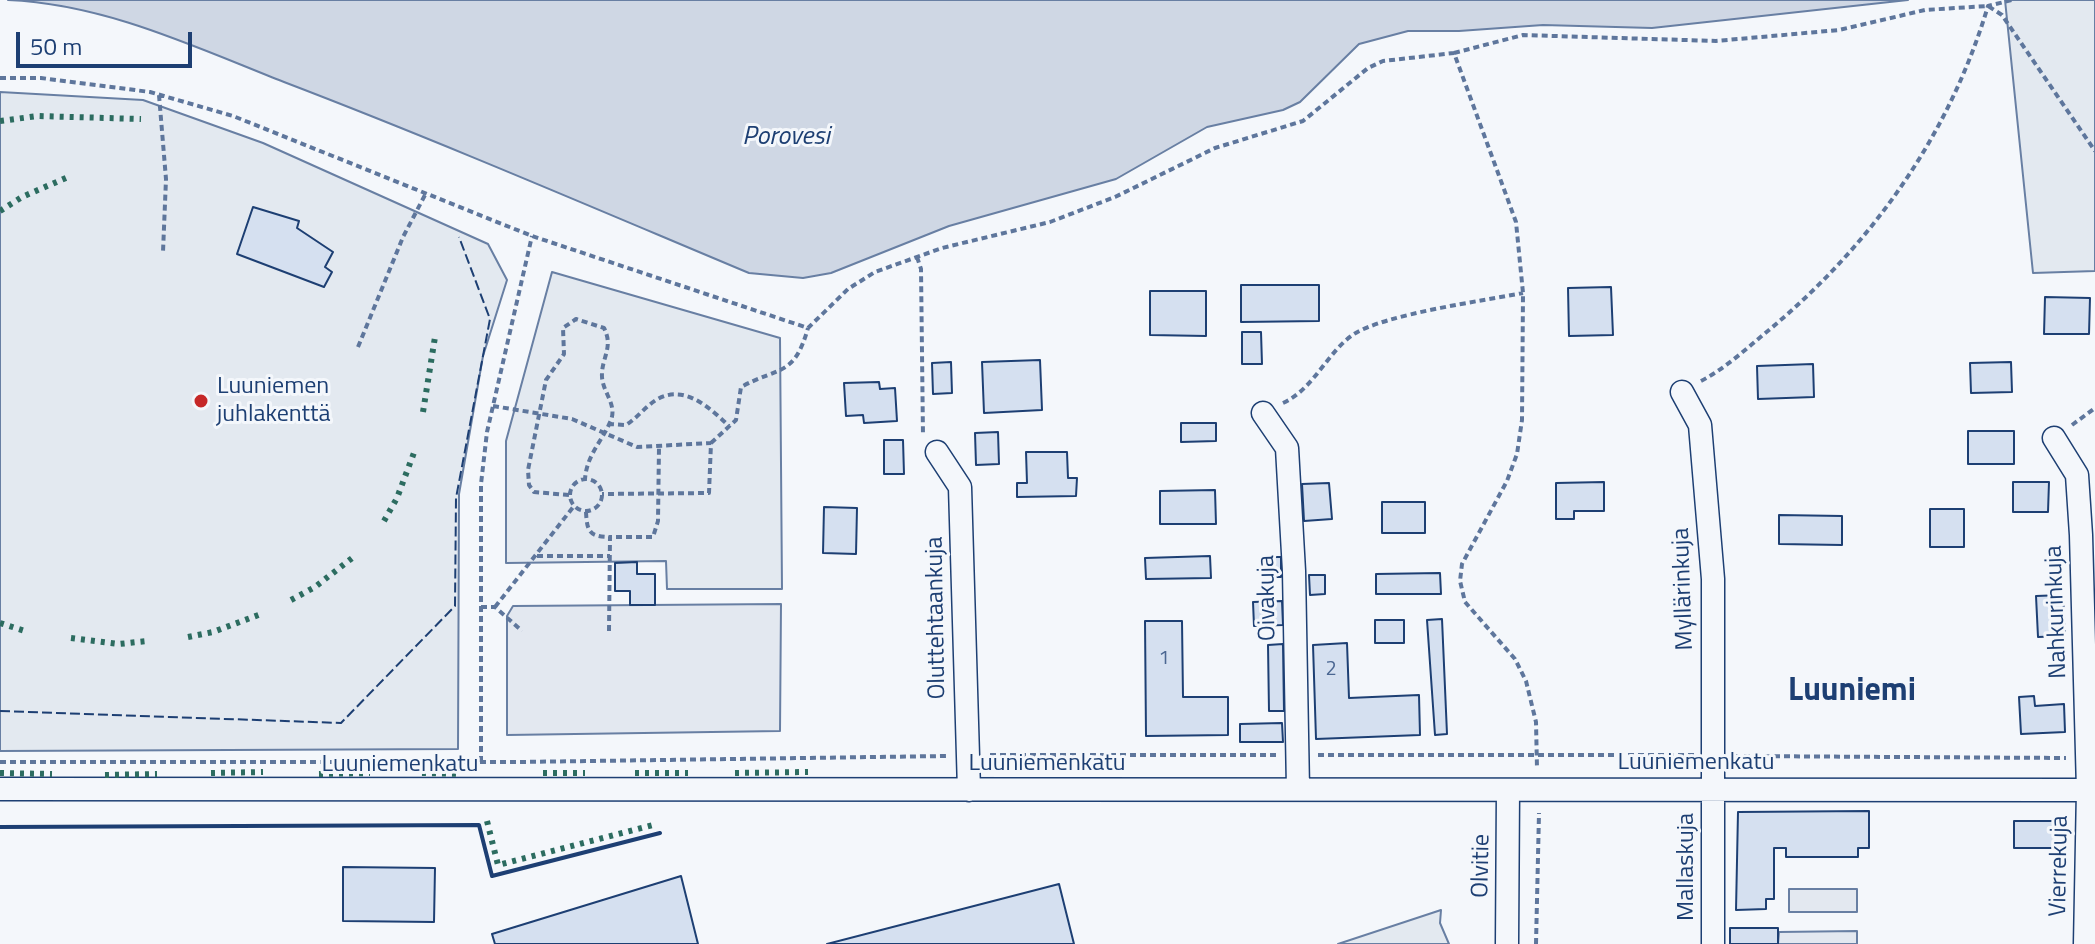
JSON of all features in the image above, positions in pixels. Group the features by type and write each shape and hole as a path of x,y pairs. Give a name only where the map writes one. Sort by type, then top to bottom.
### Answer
{"street":[{"name":"Myllärinkuja","path":"1682,392 1700,425 1712,564 1713,789"},
{"name":"Oivakuja","path":"1263,413 1287,448 1294,571 1298,789"},
{"name":"Nahkurinkuja","path":"2054,438 2077,475 2091,790"},
{"name":"Oluttehtaankuja","path":"937,452 960,487 969,790"},
{"name":"Luuniemenkatu","path":"0,789 2091,790"},
{"name":"Mallaskuja","path":"1713,789 1713,944"},
{"name":"Olvitie","path":"1507,944 1508,790"},
{"name":"Vierrekuja","path":"2085,944 2091,790"}],"path":[{"path":"493,406 572,419 637,447 711,443 729,427 739,412 741,387 764,375 787,369 801,353 808,328 848,289 875,272 917,257 1050,222 1115,197 1215,148 1303,121 1383,61 1454,53 1523,35 1716,41 1776,38 1839,30 1925,10 1988,6 2012,0"},
{"path":"1988,6 2002,15 2095,151"},
{"path":"1682,392 1728,364 1792,311 1874,227 1903,187 1949,107 1988,6"},
{"path":"1454,53 1516,222 1523,293 1522,420 1517,454 1462,564 1460,581 1465,602 1515,659 1526,681 1536,722 1536,944"},
{"path":"0,78 41,78 159,95 233,116 532,236 808,328"},
{"path":"159,95 166,168 163,252"},
{"path":"358,347 403,237 425,195"},
{"path":"481,762 481,484 493,406 532,236"},
{"path":"917,257 921,269 923,438 937,452"},
{"path":"1263,413 1290,400 1353,335 1394,320 1523,293"},
{"path":"569,495 541,494 529,485 528,470 542,414 546,380 564,354 563,328 568,321 587,320 604,328 608,337 608,356 602,380 612,402 608,424 587,462 585,479"},
{"path":"608,424 626,425 656,400 683,395 704,404 729,427"},
{"path":"2054,438 2095,408"},
{"path":"602,494 709,493 711,443"},
{"path":"586,512 588,532 610,537 653,537 659,494 659,447"},
{"path":"585,479 598,484 602,494 599,504 586,512 574,506 569,495 573,484 585,479"},
{"path":"495,607 574,506"},
{"path":"609,631 610,537"},
{"path":"537,556 610,556"},
{"path":"481,607 495,607 522,631"},
{"path":"0,762 481,762 966,755 1699,755"},
{"path":"1734,756 2069,758"}],"shaded area":[{"path":"2005,0 2095,0 2095,271 2033,273"},
{"path":"0,92 143,100 263,143 488,244 507,280 483,356 459,494 458,749 0,751"},
{"path":"552,272 780,338 782,589 667,589 666,561 506,563 506,441"},
{"path":"781,604 780,731 507,735 507,616 513,606"},
{"path":"1789,889 1857,889 1857,912 1789,912"},
{"path":"1441,910 1440,923 1449,944 1338,944"},
{"path":"1857,931 1857,944 1778,944 1779,932"}],"water":[{"name":"Porovesi","path":"8,0 1908,0 1652,28 1543,25 1408,31 1359,44 1300,102 1283,110 1207,127 1116,179 949,226 831,273 803,278 749,273 401,128 149,29 80,10"}],"building":[{"path":"253,207 299,221 297,228 333,252 325,267 332,272 324,287 237,254"},
{"path":"1241,285 1319,285 1319,321 1241,322"},
{"path":"1611,287 1613,335 1569,336 1568,288"},
{"path":"1150,291 1206,291 1206,336 1150,335"},
{"path":"2045,297 2090,298 2089,334 2044,334"},
{"path":"1242,332 1261,332 1262,364 1242,364"},
{"path":"1040,360 1042,410 984,413 982,362"},
{"path":"951,362 952,393 933,394 932,363"},
{"path":"2011,362 2012,392 1971,393 1970,363"},
{"path":"1813,364 1814,397 1758,399 1757,366"},
{"path":"879,382 880,389 895,388 897,421 864,423 863,415 846,416 844,383"},
{"path":"1181,423 1216,423 1216,441 1181,442"},
{"path":"1968,431 2014,431 2014,464 1968,464"},
{"path":"998,432 999,464 976,465 975,433"},
{"path":"884,440 903,440 904,474 884,474"},
{"path":"1026,452 1067,452 1068,478 1077,478 1076,496 1017,497 1017,483 1027,483"},
{"path":"1604,482 1604,511 1574,511 1574,519 1556,519 1556,483"},
{"path":"2013,482 2049,482 2048,512 2013,512"},
{"path":"1329,483 1332,519 1304,521 1302,484"},
{"path":"1215,490 1216,524 1160,524 1160,491"},
{"path":"1382,502 1425,502 1425,533 1382,533"},
{"path":"824,507 857,508 856,554 823,553"},
{"path":"1930,509 1964,509 1964,547 1930,547"},
{"path":"1779,515 1842,516 1842,545 1779,544"},
{"path":"1210,556 1211,578 1146,579 1145,558"},
{"path":"1266,557 1281,557 1281,577 1266,577"},
{"path":"637,562 637,574 655,574 655,605 630,605 630,591 615,591 615,563"},
{"path":"1440,573 1441,594 1376,594 1376,574"},
{"path":"1309,575 1325,575 1325,594 1310,595"},
{"path":"2063,595 2065,636 2038,637 2036,596"},
{"path":"1282,601 1283,625 1254,626 1253,602"},
{"path":"1442,619 1447,734 1435,735 1427,620"},
{"path":"1375,620 1404,620 1404,643 1375,643"},
{"path":"1145,621 1182,621 1183,697 1228,697 1228,735 1146,736"},
{"path":"1347,643 1349,698 1419,695 1420,735 1316,739 1313,645"},
{"path":"1283,644 1284,711 1269,711 1268,645"},
{"path":"2034,696 2035,706 2064,704 2065,732 2021,734 2019,697"},
{"path":"1282,723 1283,742 1240,742 1240,724"},
{"path":"1869,811 1869,848 1858,848 1858,857 1786,857 1786,848 1774,848 1774,899 1766,899 1766,909 1736,910 1738,812"},
{"path":"2014,821 2064,821 2065,848 2014,848"},
{"path":"343,867 435,868 434,922 343,921"},
{"path":"681,876 698,944 495,944 492,934"},
{"path":"1059,884 1074,944 827,944"},
{"path":"1730,928 1778,928 1778,944 1730,944"}],"hedge":[{"path":"0,121 38,116 141,119"},
{"path":"0,211 22,197 68,177"},
{"path":"423,412 435,337"},
{"path":"384,521 397,498 415,450"},
{"path":"291,600 315,587 356,555"},
{"path":"188,637 213,632 261,614"},
{"path":"0,623 25,631"},
{"path":"71,638 119,644 147,641"},
{"path":"211,773 263,772"},
{"path":"735,773 808,772"},
{"path":"0,773 52,774"},
{"path":"319,774 370,773"},
{"path":"422,773 461,774"},
{"path":"543,773 585,773"},
{"path":"635,773 688,773"},
{"path":"105,775 157,774"},
{"path":"487,821 498,865 657,824"}],"fence":[{"path":"0,711 341,723 455,606 456,498 490,319 459,237"}],"wall":[{"path":"0,827 479,825 492,876 660,833"}],"place":[{"name":"Luuniemen juhlakenttä","path":"201,401"}],"district":[{"name":"Luuniemi","path":"1852,692"}]}
